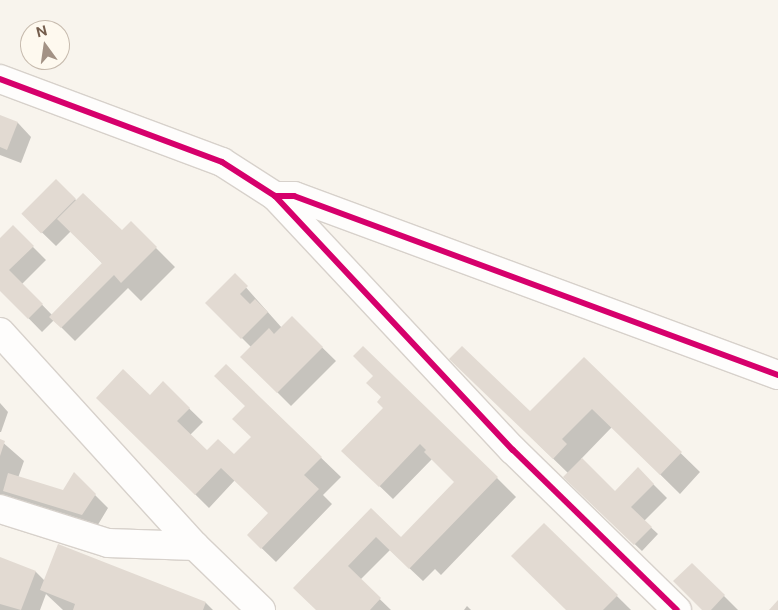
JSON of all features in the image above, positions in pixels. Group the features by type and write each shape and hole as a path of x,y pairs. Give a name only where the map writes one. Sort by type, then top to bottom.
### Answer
{"street":[{"path":"0,79 222,162 274,196 513,450 677,610"},
{"path":"274,196 294,196 585,306 778,375"},
{"path":"0,332 196,546 261,610"},
{"path":"0,509 108,543 196,546"}],"building":[{"path":"0,115 18,122 7,150 0,147"},
{"path":"56,179 76,199 41,233 21,214"},
{"path":"83,193 122,230 131,221 157,247 121,283 114,275 61,328 49,317 102,263 57,219"},
{"path":"13,225 34,246 9,270 43,304 28,319 0,291 0,238"},
{"path":"235,273 248,286 240,294 250,304 255,299 268,312 241,339 205,303"},
{"path":"292,316 323,347 277,393 240,357 269,328 274,334"},
{"path":"363,346 498,477 409,569 376,537 348,566 381,598 370,610 316,610 293,588 371,508 401,537 454,482 424,452 426,450 420,444 379,487 341,451 383,408 377,402 381,397 366,383 373,376 353,356"},
{"path":"462,346 530,411 584,357 682,452 660,475 592,409 562,439 567,444 553,459 449,359"},
{"path":"226,364 322,457 304,475 319,489 261,549 247,535 268,513 221,468 195,495 96,398 123,369 150,395 163,381 190,408 177,421 207,450 218,439 234,454 251,437 232,419 245,406 214,376"},
{"path":"0,439 5,441 0,456"},
{"path":"582,458 615,491 638,467 654,484 631,507 652,527 634,545 563,477"},
{"path":"74,472 96,494 82,515 3,491 8,473 63,490"},
{"path":"544,523 618,595 603,610 566,610 511,556"},
{"path":"58,544 206,602 203,610 73,610 75,604 40,590"},
{"path":"0,557 36,571 21,610 0,604"},
{"path":"692,563 725,595 711,610 702,610 673,581"},
{"path":"778,600 778,610 769,610"}],"cycle path":[{"path":"0,79 222,162 275,196 294,196 778,375"},
{"path":"275,196 513,450 677,610"}]}
